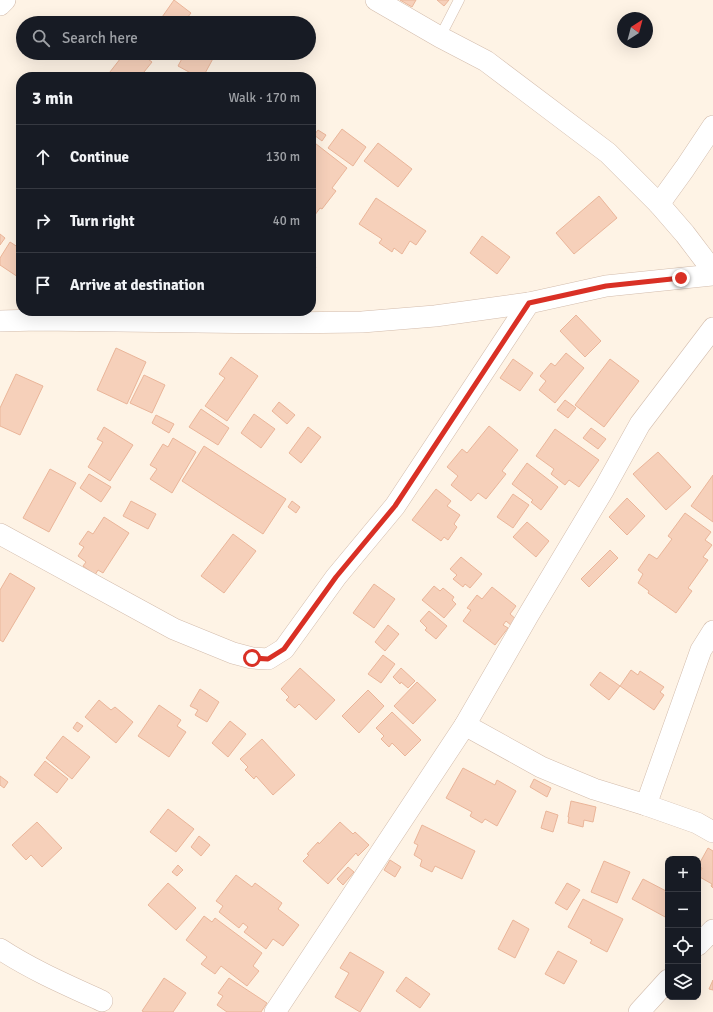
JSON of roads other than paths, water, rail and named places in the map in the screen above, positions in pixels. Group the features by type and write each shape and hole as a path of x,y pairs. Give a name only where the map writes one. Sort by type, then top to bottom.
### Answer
{"street":[{"path":"0,5 5,0"},
{"path":"376,0 440,37 486,61 608,153 659,204 685,234 713,271"},
{"path":"659,204 713,126"},
{"path":"0,320 281,323 362,322 435,316 529,303 606,286 713,276"},
{"path":"0,534 174,629 232,653 252,658 268,659 284,649 336,577 395,506 529,303"},
{"path":"275,1012 465,725 604,489 640,424 713,328"},
{"path":"646,805 700,650 713,631"},
{"path":"465,725 541,767 594,789 697,823 713,832"},
{"path":"701,942 713,930"},
{"path":"0,949 54,978 102,1000"},
{"path":"639,1012 665,983"}],"lane":[{"path":"440,37 459,0"}]}
